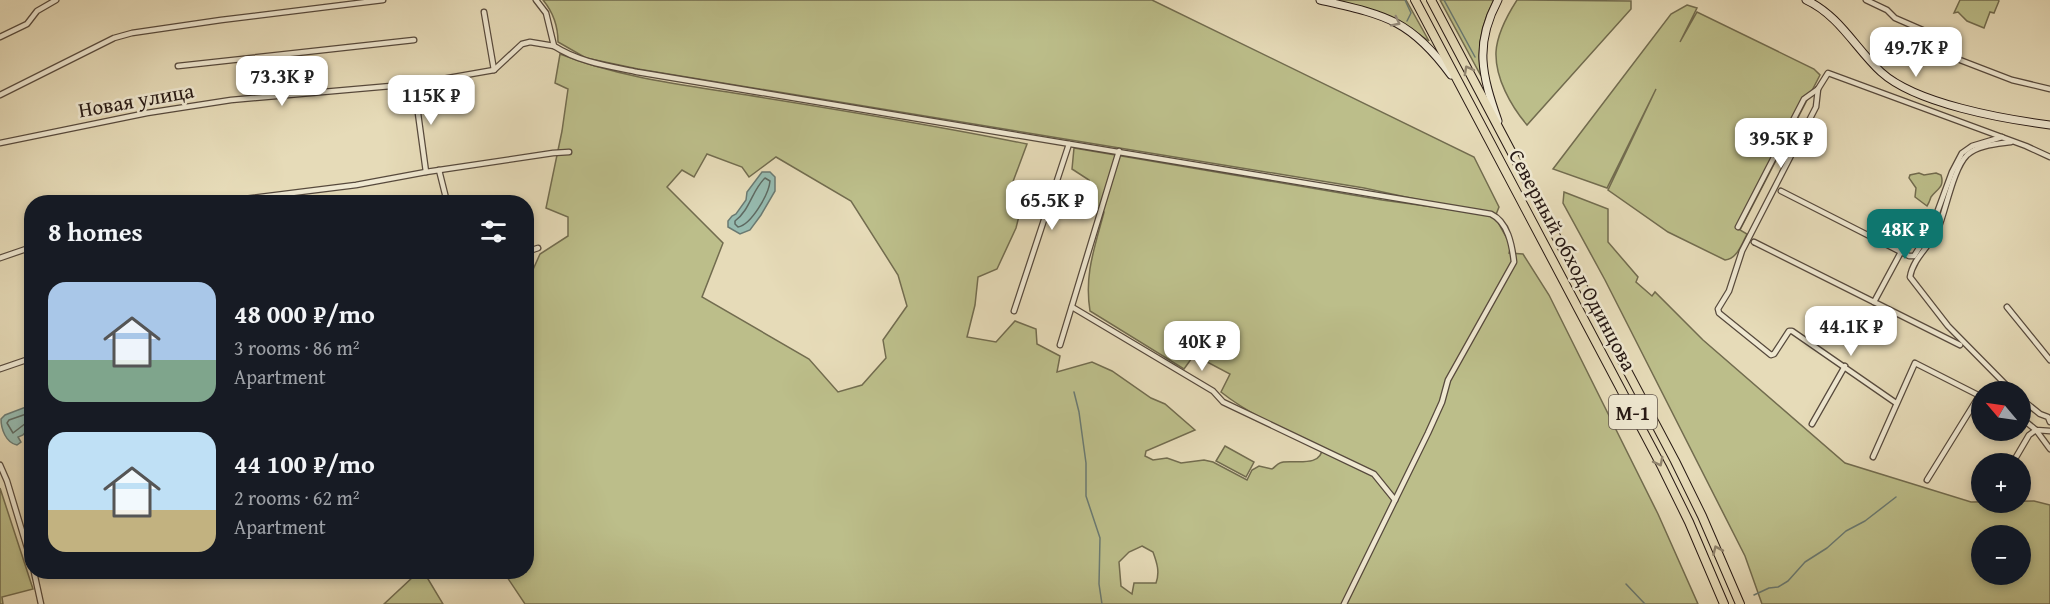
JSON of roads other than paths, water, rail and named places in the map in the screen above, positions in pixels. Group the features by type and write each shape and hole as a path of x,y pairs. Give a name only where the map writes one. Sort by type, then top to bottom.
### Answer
{"highway":[{"name":"Северный обход Одинцова","path":"1414,0 1662,467 1689,522 1724,604"},
{"name":"Северный обход Одинцова","path":"1431,0 1675,461 1702,516 1740,604"}],"street":[{"path":"0,37 27,24 37,11 56,0"},
{"path":"0,95 114,38 132,33 383,0"},
{"path":"536,0 546,13 554,46"},
{"path":"1320,0 1383,16 1405,27 1433,50 1462,89"},
{"path":"1498,0 1487,24 1482,69 1486,89 1505,140"},
{"path":"1806,0 1830,15 1880,71 1892,81 1930,98 1965,109 2050,126"},
{"path":"1866,0 1887,10 1895,18 1941,38 1943,51 1947,55 2012,80 2050,89"},
{"path":"484,12 494,70"},
{"path":"178,66 414,40"},
{"path":"494,70 522,44 530,42 554,46 588,62 637,72 1497,216 1506,229 1512,245 1514,262 1448,380 1433,423 1344,604"},
{"name":"Новая улица","path":"0,143 147,113 231,100 414,84 494,70"},
{"path":"1738,227 1804,99 1818,89 1828,73 2050,157"},
{"path":"414,84 426,172"},
{"path":"1818,89 1816,107 1743,250 1730,291 1718,309 1719,313 1771,355 1789,331 1792,331 1896,403"},
{"path":"1781,191 1909,256 1914,256 1931,229 1952,172 1962,153 1972,146 2002,137"},
{"path":"2002,381 1948,326 1910,277 1921,254 1936,234 1959,168 1966,156 1978,149 2014,142"},
{"path":"1014,311 1069,144"},
{"path":"1060,345 1119,151"},
{"path":"276,195 569,152"},
{"path":"439,170 445,195"},
{"path":"1754,242 1960,345"},
{"path":"534,249 538,248"},
{"path":"0,258 24,250"},
{"path":"1874,302 1901,252"},
{"path":"1072,307 1213,391 1223,402 1374,474 1395,500"},
{"path":"2007,308 2050,360"},
{"path":"0,369 24,361"},
{"path":"1873,457 1915,363 1971,391"},
{"path":"1812,424 1845,366"},
{"path":"2031,407 2049,418"},
{"path":"1927,480 1971,410"},
{"path":"2031,426 2050,448"},
{"path":"2019,453 2030,435 2036,430 2050,431"},
{"path":"0,465 24,537"},
{"path":"36,579 41,604"}],"water":[{"path":"762,172 770,172 775,177 775,191 750,230 740,234 728,227 728,221 746,200 747,192"},
{"path":"24,408 24,434 18,437 21,442 17,445 10,442 5,435 1,419 5,415"}],"waterway":[{"path":"1405,0 1411,13 1407,21"},
{"path":"1444,0 1475,57"},
{"path":"1074,392 1086,463 1086,496 1100,538 1099,584 1102,604"},
{"path":"1754,595 1788,581 1805,562 1896,497"},
{"path":"1626,584 1645,604"}]}
